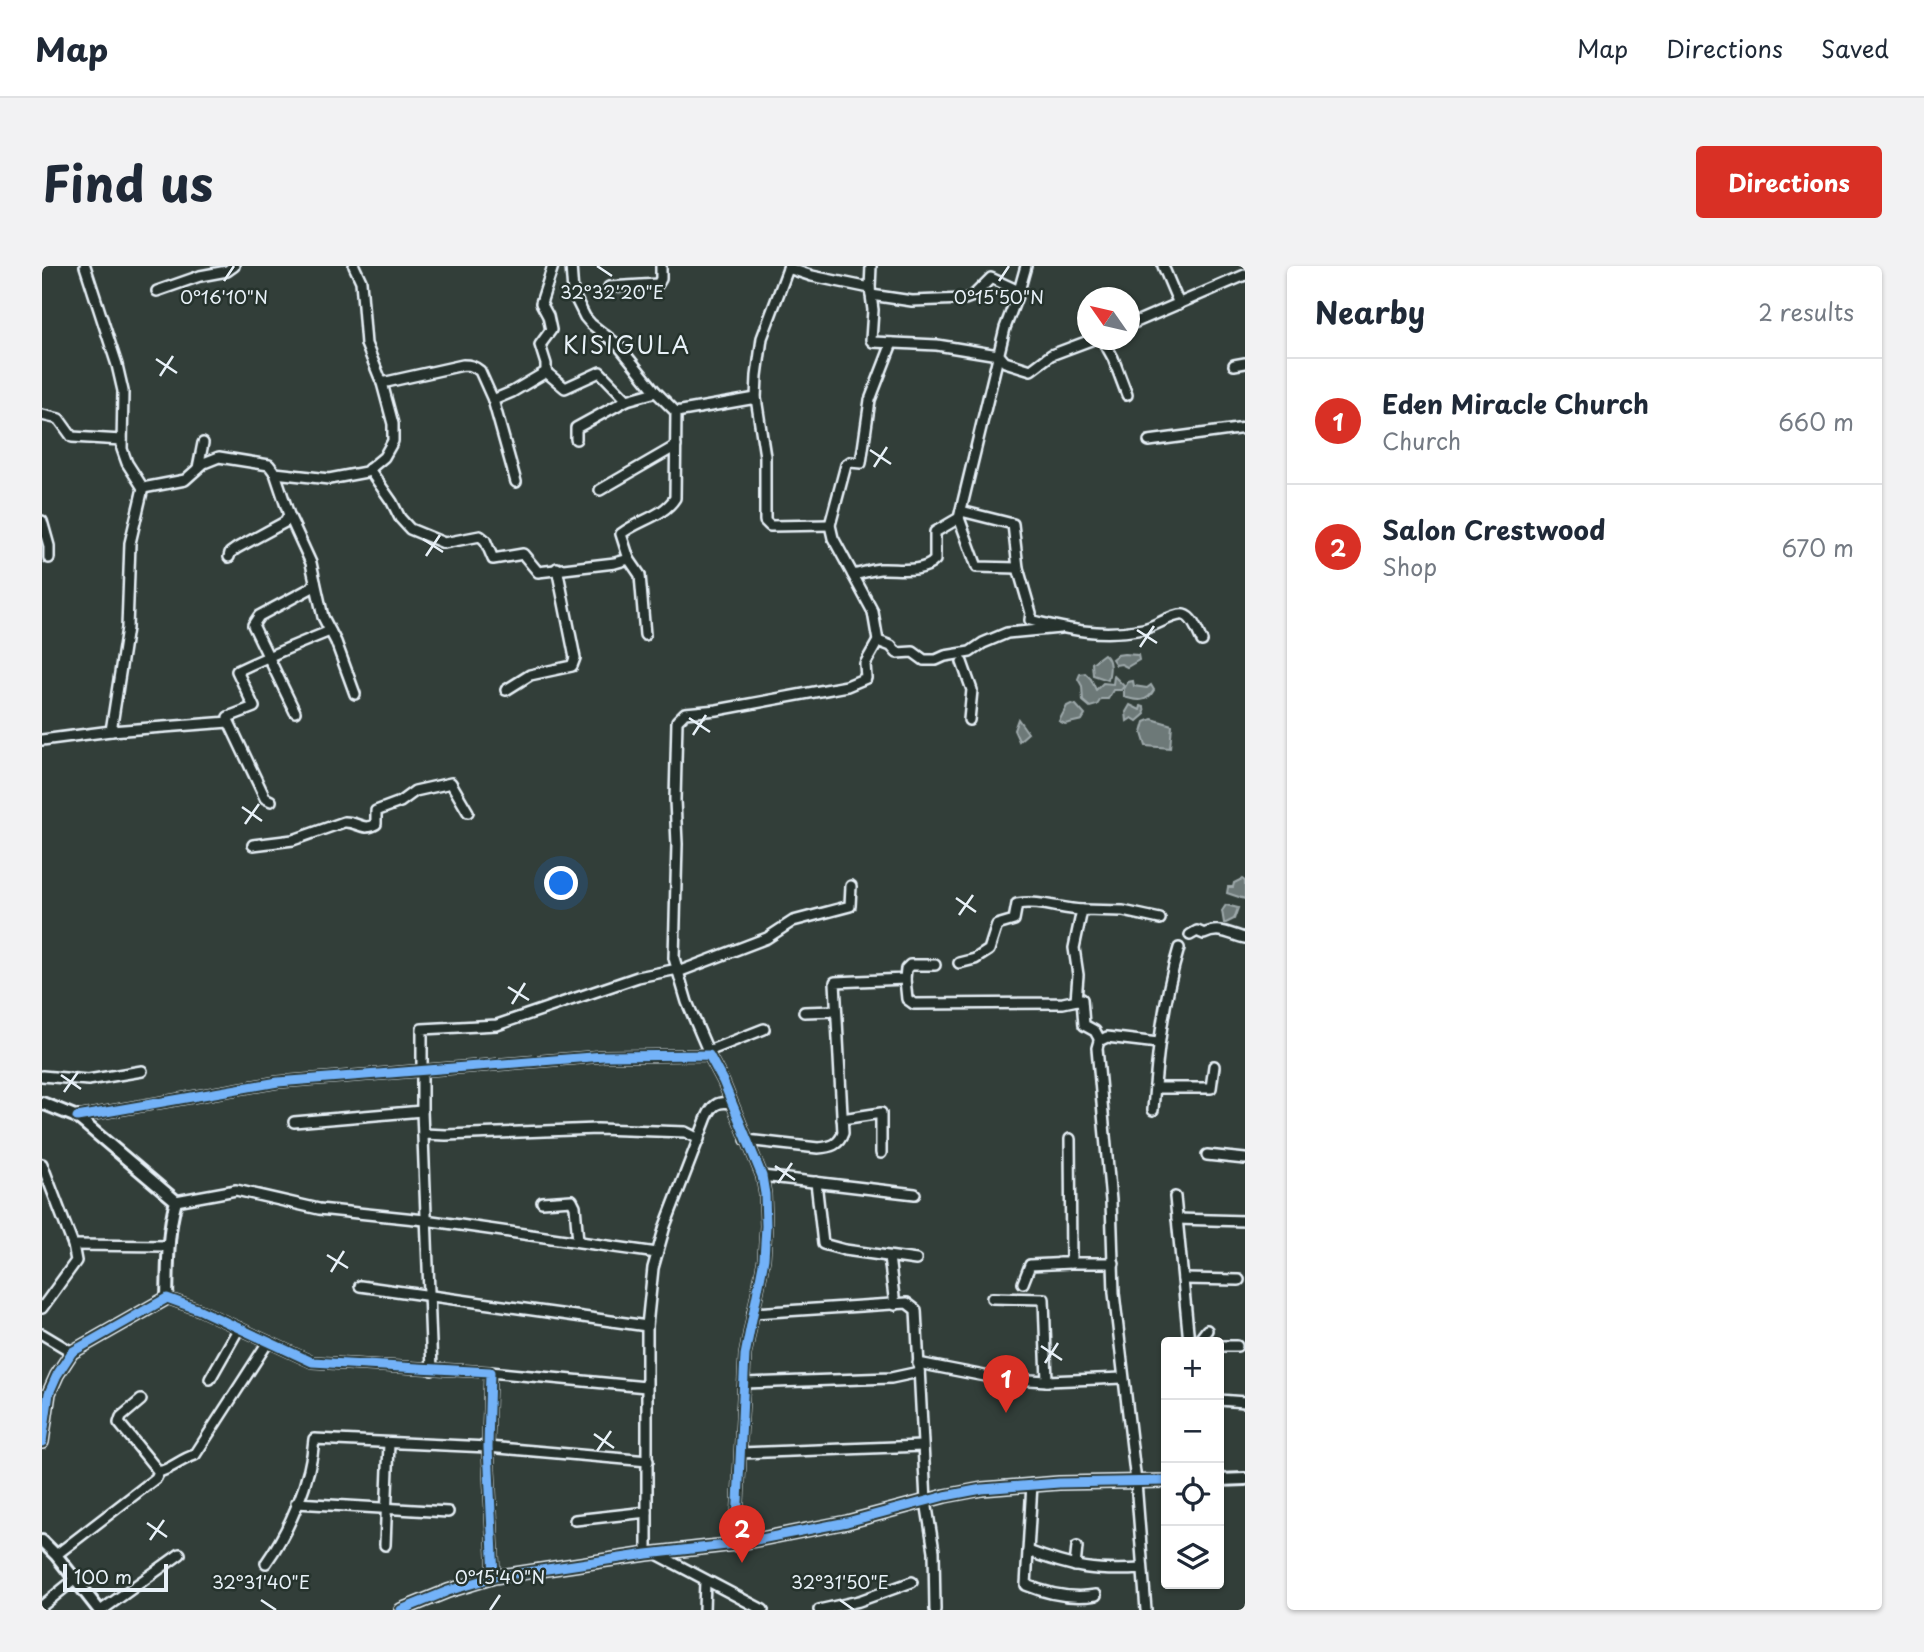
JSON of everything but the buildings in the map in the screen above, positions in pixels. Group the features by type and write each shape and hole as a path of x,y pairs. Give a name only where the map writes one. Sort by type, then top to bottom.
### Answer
{"street":[{"path":"85,266 123,391 122,449 127,463 143,488 130,543 127,628 111,731"},
{"path":"157,291 200,276 227,271 234,266"},
{"path":"275,473 329,479 366,472 389,450 394,433 382,383 366,344 361,281 354,266"},
{"path":"545,372 546,364 540,345 551,330 541,303 553,266"},
{"path":"571,266 573,293 585,317 618,345 676,412 676,498 654,516 621,534 629,559 640,575 645,635"},
{"path":"609,287 658,284 661,279 661,266"},
{"path":"872,266 870,291 873,342 937,345 998,354 1005,362 1031,370 1051,355 1077,345"},
{"path":"1018,568 977,567 960,514 998,354 1026,266"},
{"path":"1163,266 1179,304"},
{"path":"830,525 766,524 765,456 756,398 762,338 789,267 812,276 912,301 965,299 973,296 991,278 1018,291"},
{"path":"1140,320 1245,275"},
{"path":"764,1029 708,1051 687,1002 674,958 677,721 685,713 717,710 847,687 866,678 865,664 878,642 873,612 833,538 830,525 846,465 850,462 861,463 870,400 892,343"},
{"path":"1108,350 1127,395"},
{"path":"1234,365 1245,363"},
{"path":"382,383 471,365 480,371 493,400 516,481"},
{"path":"493,400 545,372"},
{"path":"545,372 565,388 596,372 603,372 627,400"},
{"path":"576,439 576,428 627,400 656,392"},
{"path":"676,412 756,398"},
{"path":"42,415 59,419 72,437 122,440"},
{"path":"1149,440 1245,428"},
{"path":"198,470 203,443"},
{"path":"600,490 676,446"},
{"path":"143,488 185,480 212,458 270,464 289,515 312,563 323,617 355,694"},
{"path":"369,469 405,525 417,533 444,543 480,536 485,540 493,559 523,554 538,572 629,559"},
{"path":"853,575 878,569 902,570 932,564 935,560 934,532 960,514 1013,524 1018,568 1031,613 1030,620 1084,632 1126,631 1147,628 1178,615 1185,615 1190,618 1202,641"},
{"path":"229,557 230,552 285,522 289,515"},
{"path":"42,521 49,546 49,558"},
{"path":"506,690 530,675 572,666 575,658 557,568"},
{"path":"295,712 253,625 254,620 311,588 315,582"},
{"path":"878,642 891,646 897,653 913,652 924,660 936,660 970,652 1007,633 1060,628"},
{"path":"228,717 254,707 237,671 330,631"},
{"path":"962,663 972,690 969,720"},
{"path":"42,740 111,731 229,722 265,798 271,801"},
{"path":"253,845 293,840 349,821 363,828 371,827 376,824 376,811 400,802 415,791 451,783 468,812"},
{"path":"432,1370 427,1297 422,1029 497,1025 638,977 678,971 767,938 793,921 850,906 851,886"},
{"path":"959,963 975,959 989,950 997,925 1014,920 1017,904 1031,901 1062,909 1123,911 1160,919"},
{"path":"1082,910 1074,948 1079,1000 1084,1025 1095,1031 1100,1040"},
{"path":"1189,935 1196,931 1204,934 1227,930 1245,938"},
{"path":"1153,1110 1158,1043 1169,979 1179,948"},
{"path":"935,965 910,965 905,969 907,999 914,1004 1063,1003 1079,1000"},
{"path":"746,1140 828,1147 841,1140 843,1133 835,982 905,979"},
{"path":"804,1012 836,1011"},
{"path":"1146,1610 1136,1482 1114,1293 1110,1187 1097,1048 1100,1040 1107,1037 1158,1043"},
{"path":"77,1118 278,1082 604,1056 709,1055 723,1081 762,1176 766,1226 764,1259 747,1345 736,1544"},
{"path":"1154,1088 1211,1088 1213,1066"},
{"path":"42,1076 88,1080 142,1071"},
{"path":"42,1103 77,1118 176,1201"},
{"path":"651,1553 647,1512 647,1326 656,1253 680,1184 712,1106 730,1103"},
{"path":"294,1122 422,1111"},
{"path":"842,1119 881,1113 881,1153"},
{"path":"423,1134 597,1129 685,1132 699,1139"},
{"path":"1070,1139 1071,1263"},
{"path":"1207,1155 1245,1159"},
{"path":"42,1164 76,1256 74,1264 42,1308"},
{"path":"762,1176 915,1194"},
{"path":"816,1182 823,1244 916,1260"},
{"path":"176,1201 236,1190 319,1209 425,1220 656,1253"},
{"path":"1175,1197 1189,1337"},
{"path":"542,1202 572,1200 578,1241"},
{"path":"167,1298 168,1246 176,1201"},
{"path":"1177,1219 1245,1221"},
{"path":"73,1245 168,1246"},
{"path":"889,1257 895,1305"},
{"path":"1059,1263 1114,1263"},
{"path":"1023,1283 1030,1265 1071,1263"},
{"path":"1183,1279 1239,1280"},
{"path":"360,1286 647,1326"},
{"path":"992,1297 1044,1299 1047,1381"},
{"path":"167,1298 312,1362 490,1372 646,1387"},
{"path":"42,1442 44,1404 57,1375 72,1352 167,1298"},
{"path":"753,1313 907,1303 916,1310 926,1501 934,1551 935,1610"},
{"path":"210,1379 239,1328"},
{"path":"1202,1337 1207,1330"},
{"path":"42,1334 72,1352"},
{"path":"56,1555 156,1478 159,1472 195,1455 268,1342"},
{"path":"1224,1346 1237,1346"},
{"path":"745,1382 891,1378 918,1368 995,1378 1047,1381 1124,1378"},
{"path":"490,1372 488,1447 494,1577"},
{"path":"141,1400 121,1417 119,1423 159,1472"},
{"path":"1224,1400 1245,1402"},
{"path":"266,1563 280,1542 296,1503 310,1466 314,1439 488,1447 648,1461"},
{"path":"385,1545 389,1443"},
{"path":"741,1453 922,1446"},
{"path":"1224,1480 1245,1479"},
{"path":"401,1610 448,1591 494,1577 651,1553 736,1544 847,1522 990,1487 1161,1481"},
{"path":"1032,1484 1025,1583 1061,1595 1096,1595"},
{"path":"296,1503 448,1512"},
{"path":"575,1520 647,1512"},
{"path":"42,1541 101,1610 180,1554"},
{"path":"1075,1566 1077,1547"},
{"path":"1028,1552 1075,1566 1104,1571 1142,1569"},
{"path":"651,1553 763,1610"},
{"path":"42,1606 74,1580"},
{"path":"704,1610 705,1581"},
{"path":"819,1610 859,1601 912,1582"}],"shaded area":[{"path":"1104,654 1109,662 1108,680 1093,675 1092,663"},
{"path":"1124,654 1138,655 1139,660 1127,667 1116,665 1112,659"},
{"path":"1085,673 1096,690 1103,683 1113,684 1114,676 1124,686 1121,690 1113,690 1108,699 1101,699 1097,705 1090,707 1083,701 1082,686 1078,679 1080,674"},
{"path":"1133,681 1134,686 1147,688 1151,685 1154,690 1141,700 1124,697 1124,689 1128,682"},
{"path":"1076,705 1085,715 1082,720 1065,724 1059,721 1067,706"},
{"path":"1130,705 1140,710 1141,706 1144,707 1145,714 1137,721 1132,718 1127,721 1126,712"},
{"path":"1018,719 1028,733 1019,741 1014,730"},
{"path":"1152,719 1172,725 1170,748 1146,746 1142,733 1145,722"},
{"path":"1242,879 1245,881 1245,899 1227,893 1228,887 1233,887 1234,883"},
{"path":"1226,905 1238,908 1234,919 1224,923 1222,911"}],"cycle path":[{"path":"77,1117 278,1082 604,1056 709,1055 723,1081 762,1176 765,1194 764,1259 745,1355 736,1544"},
{"path":"42,1442 49,1393 72,1352 167,1298 200,1310 312,1362 490,1372 488,1447 494,1577"},
{"path":"401,1610 448,1591 494,1577 647,1554 736,1544 847,1522 982,1489 1059,1483 1161,1481"}],"place":[{"name":"Eden Miracle Church","path":"1006,1413"},
{"name":"Salon Crestwood","path":"742,1563"}],"district":[{"name":"KISIGULA","path":"627,346"}]}
